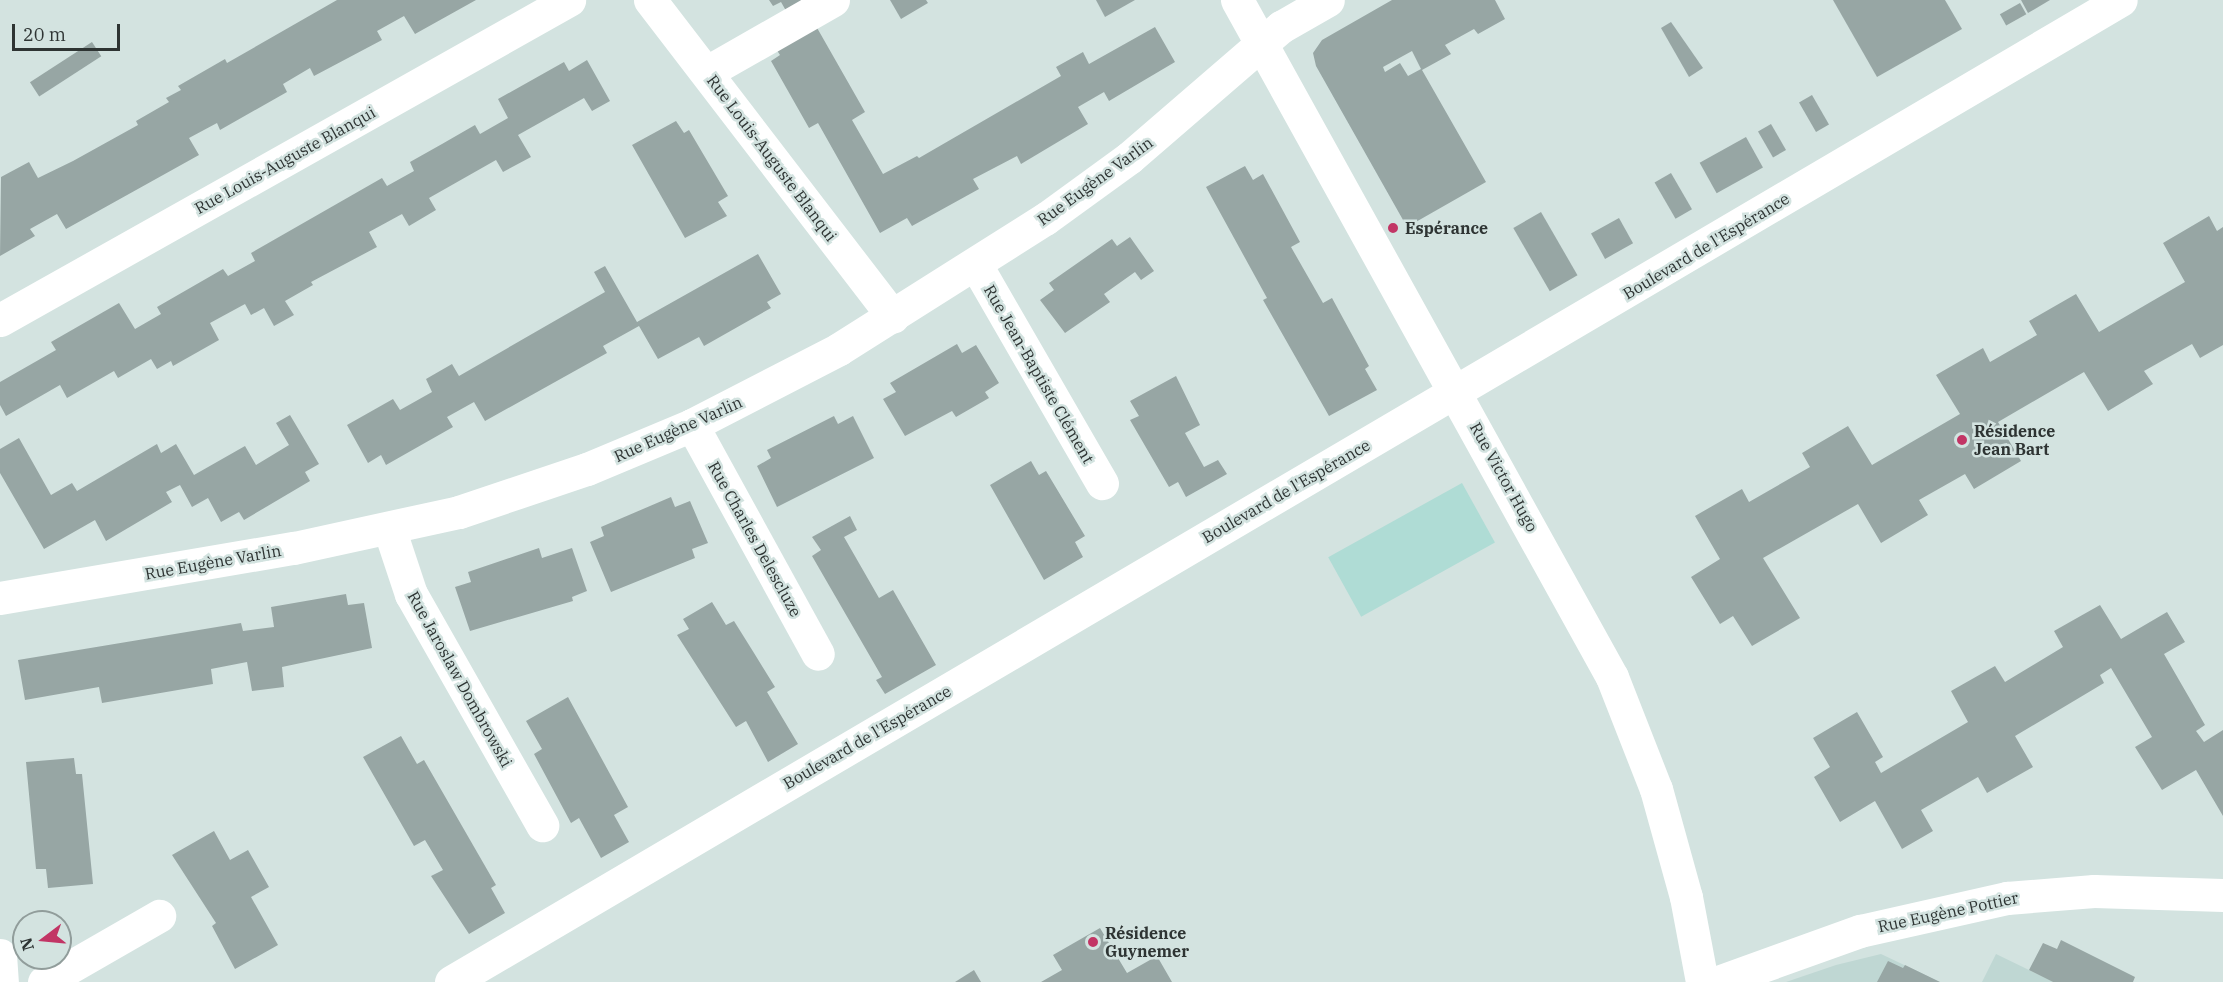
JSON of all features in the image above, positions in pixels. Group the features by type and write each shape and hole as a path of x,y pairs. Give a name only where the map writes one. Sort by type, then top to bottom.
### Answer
{"street":[{"name":"Rue Louis-Auguste Blanqui","path":"0,320 569,0"},
{"name":"Rue Louis-Auguste Blanqui","path":"650,0 893,317"},
{"path":"707,72 833,0"},
{"name":"Rue Victor Hugo","path":"1237,0 1598,647 1636,733 1678,866 1702,982"},
{"name":"Rue Eugène Varlin","path":"0,598 255,556 389,528 528,491 692,425 812,365 976,265 1129,158 1281,27 1328,0"},
{"name":"Boulevard de l'Espérance","path":"451,982 2121,0"},
{"name":"Rue Jean-Baptiste Clément","path":"976,265 1102,483"},
{"name":"Rue Charles Delescluze","path":"692,425 818,654"},
{"name":"Rue Jaroslaw Dombrowski","path":"389,528 411,594 542,825"},
{"name":"Rue Eugène Pottier","path":"1718,982 1860,931 1997,899 2094,891 2223,895"},
{"path":"44,982 159,916"},
{"path":"0,955 2,982"}],"shaded area":[{"path":"1462,483 1495,542 1361,617 1328,557"},
{"path":"1881,954 1940,982 1786,982 1836,965"},
{"path":"1996,954 2029,970 2053,982 1982,982"}],"building":[{"path":"337,0 476,0 415,34 404,16 377,31 382,40 314,76 310,68 283,84 287,92 220,130 217,123 189,138 199,155 66,229 57,214 30,229 35,236 0,256 1,177 29,162 38,178 73,161 138,125 136,121 169,102 166,98 181,90 178,86 225,59 227,63"},
{"path":"769,0 816,0 789,16 781,2 773,6"},
{"path":"890,0 926,0 928,3 901,19"},
{"path":"1096,0 1135,0 1105,17"},
{"path":"1392,0 1495,0 1505,19 1478,34 1474,29 1445,45 1451,54 1422,70 1486,182 1407,227 1316,66 1313,53 1322,40","holes":["1412,51 1421,69 1408,76 1400,63 1385,72 1383,67"]},
{"path":"1833,0 1945,0 1962,29 1877,77"},
{"path":"2021,0 2050,0 2028,13"},
{"path":"2020,3 2026,14 2006,26 2000,14"},
{"path":"812,19 865,112 852,120 883,174 917,156 919,158 1061,76 1056,67 1083,52 1089,64 1155,27 1175,62 1109,101 1104,92 1078,107 1088,124 1021,164 1017,156 973,179 979,189 912,226 907,218 880,233 818,123 809,128 771,61 780,55 771,41"},
{"path":"1671,22 1703,68 1689,77 1661,28"},
{"path":"92,42 101,56 39,97 30,82"},
{"path":"587,60 610,101 592,111 584,98 518,135 531,157 503,172 496,160 429,198 436,210 409,226 402,214 369,232 377,247 311,282 313,285 285,301 294,315 274,326 264,308 251,315 245,304 210,323 219,340 173,366 171,361 157,369 151,359 118,378 114,371 67,398 60,385 6,416 0,405 0,382 56,350 51,342 119,303 135,329 161,314 157,307 223,269 228,276 255,261 251,253 382,178 387,186 414,171 410,162 475,125 480,134 508,118 498,99 564,62 569,71"},
{"path":"1812,95 1829,124 1816,132 1799,102"},
{"path":"676,121 684,133 689,130 728,196 718,202 727,216 685,238 632,145"},
{"path":"1771,124 1786,150 1773,157 1758,132"},
{"path":"1746,137 1763,168 1717,193 1700,163"},
{"path":"1245,166 1253,180 1263,174 1300,242 1291,247 1323,303 1332,298 1369,366 1365,369 1377,390 1329,416 1263,300 1267,298 1206,187"},
{"path":"1671,173 1692,209 1676,219 1655,182"},
{"path":"1541,212 1578,275 1550,291 1513,228"},
{"name":"Résidence Jean Bart","path":"2209,216 2217,231 2223,227 2223,345 2200,358 2192,344 2144,371 2153,384 2108,411 2084,372 1998,422 2021,461 1974,489 1965,474 1919,500 1928,515 1881,543 1858,504 1763,558 1800,618 1752,646 1733,616 1720,624 1691,577 1720,559 1695,516 1742,489 1749,502 1810,467 1802,453 1848,426 1872,465 1960,414 1936,375 1983,348 1990,362 2037,335 2029,321 2076,294 2099,332 2185,282 2163,243"},
{"path":"1619,218 1633,243 1605,259 1591,234"},
{"path":"1130,237 1154,271 1141,280 1135,272 1104,294 1110,302 1065,333 1040,300 1054,290 1049,283 1112,239 1117,246"},
{"path":"758,254 781,294 767,302 771,308 704,346 699,337 658,359 639,326 603,346 607,353 485,421 474,402 447,417 453,427 386,465 381,455 368,463 347,425 393,399 400,410 432,392 426,379 452,364 459,376 605,292 594,272 605,266 637,322"},
{"path":"957,344 962,353 976,345 999,383 985,392 989,398 956,417 952,411 905,436 883,399 896,392 890,383"},
{"path":"1176,376 1200,425 1185,433 1204,467 1218,460 1227,474 1186,497 1178,482 1169,487 1130,420 1139,416 1130,401"},
{"path":"290,415 319,464 305,472 310,481 244,520 239,512 221,522 208,498 192,507 180,485 166,492 172,502 106,541 95,520 44,549 0,473 0,449 19,438 51,495 72,483 77,491 157,444 161,453 176,444 194,475 245,446 256,465 289,445 276,423"},
{"path":"834,416 838,424 853,416 874,458 777,507 757,466 771,458 767,450"},
{"path":"1031,461 1039,475 1046,471 1085,536 1075,542 1083,557 1044,580 990,485"},
{"path":"671,497 675,507 690,501 708,543 692,549 695,558 611,592 590,542 604,536 601,527"},
{"path":"850,516 857,530 844,537 879,598 893,590 936,665 885,694 876,680 882,677 812,556 821,550 812,537"},
{"path":"539,548 542,558 572,548 587,591 572,597 573,601 470,631 455,587 471,582 468,572"},
{"path":"346,594 348,605 364,603 372,648 282,667 284,687 252,691 247,662 211,669 213,684 102,703 99,687 25,700 18,660 241,623 243,631 274,627 271,607"},
{"path":"712,602 726,625 734,621 775,687 767,692 798,744 768,762 746,721 736,727 677,635 689,629 683,619"},
{"path":"2100,605 2121,639 2167,612 2185,642 2164,654 2205,725 2196,731 2204,742 2223,730 2223,816 2196,770 2162,790 2135,747 2152,737 2111,668 2100,675 2104,683 2015,736 2033,767 1987,793 1978,777 1921,810 1933,831 1902,849 1875,801 1840,822 1814,777 1830,767 1813,738 1857,712 1883,757 1875,762 1881,773 1968,722 1951,691 1995,666 2005,682 2063,647 2054,631"},
{"path":"568,697 628,807 614,815 629,842 601,858 579,818 571,823 534,754 542,749 526,721"},
{"path":"401,736 417,764 424,760 496,885 491,888 505,913 469,934 431,876 443,870 425,840 414,846 363,757"},
{"path":"74,758 76,774 82,774 93,884 48,888 46,869 36,869 26,762"},
{"path":"214,831 230,860 248,850 269,887 251,897 278,945 235,969 212,926 216,923 172,855"},
{"name":"Résidence Guynemer","path":"1100,928 1127,973 1157,956 1172,982 1041,982 1062,970 1053,955"},
{"path":"2061,940 2135,977 2133,982 2053,982 2029,970 2043,943 2057,949"},
{"path":"1888,961 1903,968 1905,965 1940,982 1877,982"},
{"path":"974,970 981,982 955,982"}],"place":[{"name":"Espérance","path":"1393,228"},
{"name":"Résidence Jean Bart","path":"1962,440"},
{"name":"Résidence Guynemer","path":"1093,942"}]}
